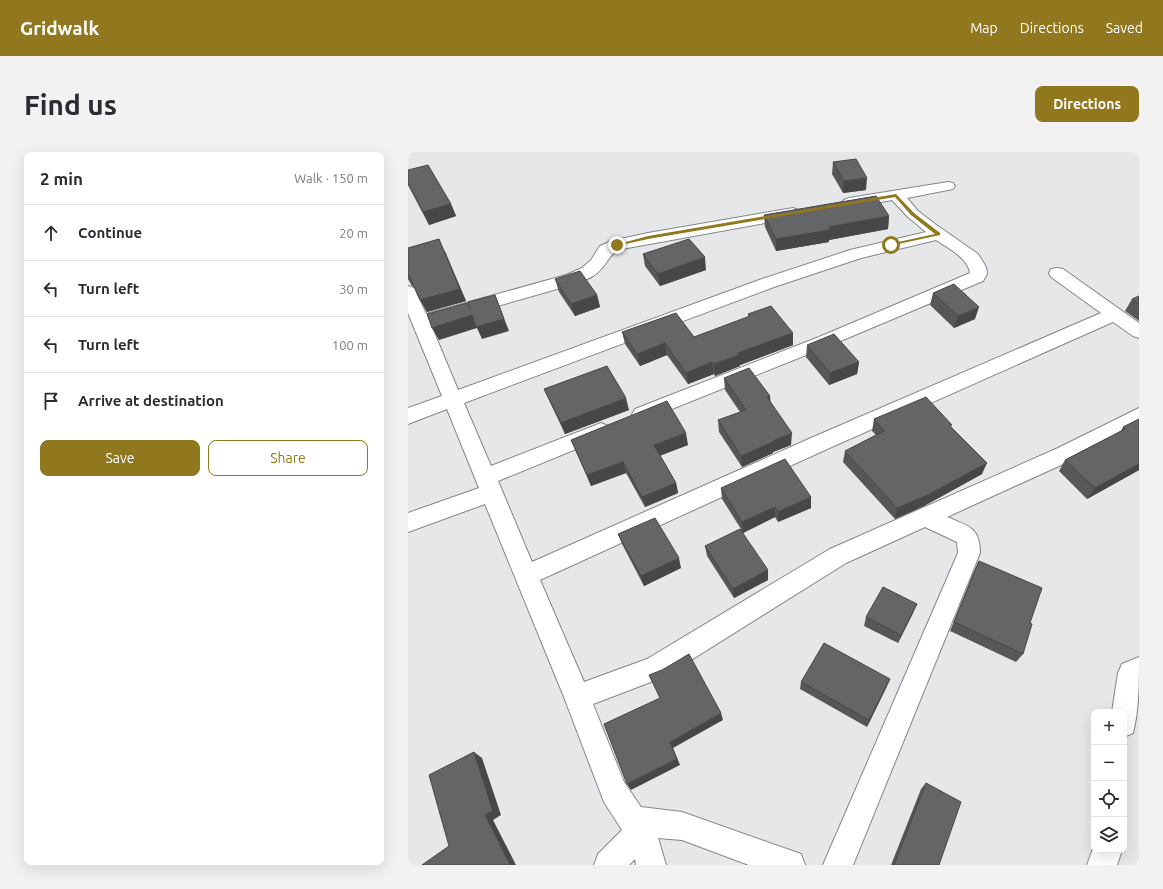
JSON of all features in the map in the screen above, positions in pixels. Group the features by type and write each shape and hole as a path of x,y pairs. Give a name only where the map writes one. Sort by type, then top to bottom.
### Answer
{"street":[{"path":"837,206 948,186"},
{"path":"408,523 622,422 825,342 977,277 979,274 978,267 972,258 913,214 896,195"},
{"path":"420,322 572,279 588,272 597,264 606,250 617,245 648,238 806,211"},
{"path":"408,416 768,282 856,254 939,234"},
{"path":"1057,272 1139,332"},
{"path":"408,292 528,575 614,792 636,826 651,865"},
{"path":"528,575 818,444 1115,314"},
{"path":"577,697 655,668 838,556 1065,454 1139,416"},
{"path":"838,865 969,553 969,543 965,536 926,517"},
{"path":"1126,709 1131,673 1139,669"},
{"path":"609,865 636,826"},
{"path":"636,826 682,826 790,865"},
{"path":"1102,865 1106,853"}],"building":[{"path":"856,159 867,178 844,181 833,162"},
{"path":"428,165 451,204 423,212 408,183 408,170"},
{"path":"876,196 889,216 829,227 830,230 776,239 764,215"},
{"path":"439,239 460,289 420,300 408,275 408,248"},
{"path":"689,239 705,257 658,274 643,254"},
{"path":"580,271 597,295 571,304 555,279"},
{"path":"954,284 979,307 958,316 933,293"},
{"path":"495,295 504,319 476,327 472,315 432,328 427,314 467,303 470,309 468,302"},
{"path":"1139,296 1139,304 1132,299"},
{"path":"771,306 793,333 738,353 739,355 714,364 712,362 686,373 665,343 637,354 622,332 676,313 694,337 750,316 748,314"},
{"path":"834,334 859,362 830,373 807,345"},
{"path":"607,366 626,398 561,423 544,389"},
{"path":"749,368 770,396 767,397 792,433 741,456 718,420 746,410 724,378"},
{"path":"926,397 952,425 950,426 987,463 928,495 897,508 845,451 884,431 874,419"},
{"path":"667,401 686,433 654,445 676,483 642,497 623,462 587,475 571,440"},
{"path":"1139,419 1139,464 1095,488 1065,460 1125,429 1123,427"},
{"path":"785,459 811,497 778,512 775,507 742,522 721,488"},
{"path":"655,518 679,558 641,576 618,534"},
{"path":"740,529 768,570 733,589 705,546"},
{"path":"979,561 1042,588 1030,623 1032,624 1023,654 954,622"},
{"path":"883,587 917,604 901,635 866,617"},
{"path":"824,643 890,679 869,720 801,682"},
{"path":"689,654 721,713 670,742 677,759 627,784 604,724 660,698 649,675 662,670"},
{"path":"474,752 493,811 485,815 510,865 422,865 449,846 429,775"},
{"path":"926,783 961,802 939,865 894,865"}],"route":[{"path":"617,245 648,238 896,195 913,214 939,234 891,245"}]}
